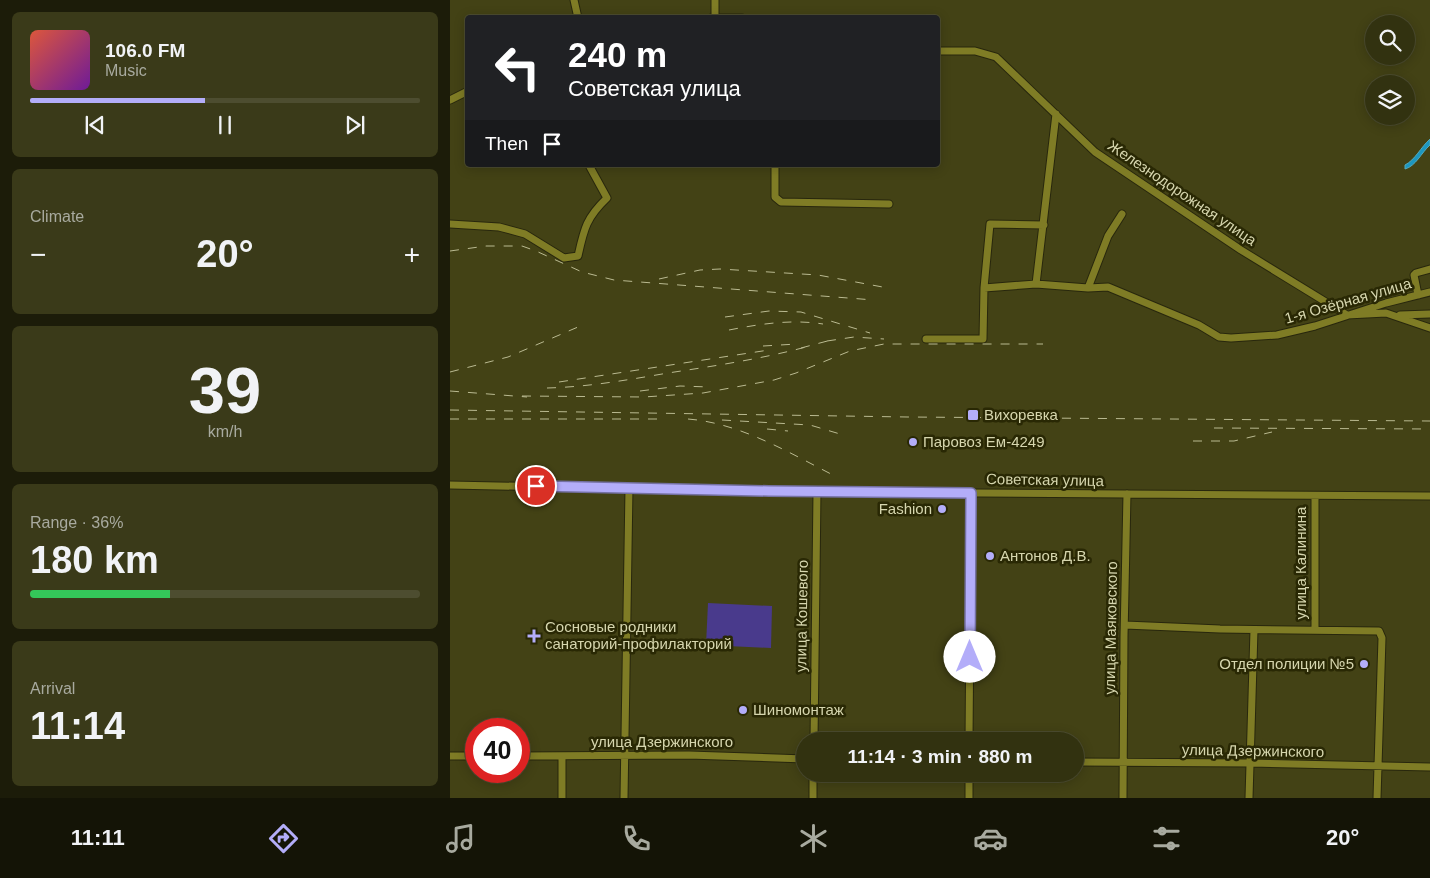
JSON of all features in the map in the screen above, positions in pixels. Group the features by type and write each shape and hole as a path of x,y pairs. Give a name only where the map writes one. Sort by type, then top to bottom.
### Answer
{"street":[{"path":"574,0 577,15"},
{"path":"715,0 716,15"},
{"name":"Железнодорожная улица","path":"940,51 975,51 996,57 1095,152 1241,250 1347,315"},
{"path":"450,100 465,92"},
{"path":"1036,284 1056,114"},
{"path":"450,224 500,227 525,234 564,258 578,256 584,231 593,211 607,198 590,167"},
{"path":"774,167 775,197 781,202 889,204"},
{"path":"1088,288 1108,236 1122,214"},
{"path":"926,338 983,339 984,288 990,224 1044,225"},
{"path":"1418,295 1414,275 1430,269"},
{"name":"1-я Озёрная улица","path":"984,288 1036,284 1088,288 1108,287 1199,324 1219,336 1231,338 1277,335 1315,326 1430,292"},
{"path":"1347,315 1386,313 1430,328"},
{"path":"1395,316 1430,314"},
{"name":"Советская улица","path":"450,486 817,492 1430,496"},
{"path":"624,798 629,488"},
{"name":"улица Кошевого","path":"814,732 817,492"},
{"path":"969,732 971,493"},
{"name":"улица Маяковского","path":"1123,798 1127,494"},
{"name":"улица Калинина","path":"1315,496 1315,630"},
{"path":"1125,625 1254,630 1379,631 1382,638 1377,798"},
{"path":"1249,798 1254,630"},
{"name":"улица Дзержинского","path":"530,756 625,755 796,759"},
{"path":"450,756 465,756"},
{"path":"562,756 562,798"},
{"name":"улица Дзержинского","path":"1084,762 1251,763 1430,767"},
{"path":"812,798 813,782"},
{"path":"969,782 969,798"}],"shaded area":[{"path":"708,603 772,606 771,648 706,645"}],"water":[{"path":"1430,139 1430,145 1415,162 1405,169 1405,165 1412,160"}],"railway":[{"path":"450,251 486,246 522,246 582,272 614,280 874,300"},
{"path":"659,279 700,270 720,269 818,275 888,288"},
{"path":"725,317 769,311 801,312 870,333"},
{"path":"729,330 787,322 823,324"},
{"path":"450,372 508,357 578,327"},
{"path":"827,341 854,337 884,339"},
{"path":"801,348 835,339"},
{"path":"763,346 797,344"},
{"path":"522,396 644,397 703,393 774,380 850,351 884,344 1043,344"},
{"path":"547,388 623,381 737,362 806,347"},
{"path":"559,382 769,350"},
{"path":"640,391 680,386 710,387"},
{"path":"450,391 527,397"},
{"path":"450,410 908,417 1430,421"},
{"path":"450,419 660,419"},
{"path":"688,419 726,426 744,432 762,439 831,474"},
{"path":"722,420 810,425 840,434"},
{"path":"1214,428 1430,429"},
{"path":"767,429 788,431"},
{"path":"1193,441 1234,441 1272,432"}],"place":[{"name":"Вихоревка","path":"973,415"},
{"name":"Паровоз Ем-4249","path":"913,442"},
{"name":"Fashion","path":"942,509"},
{"name":"Антонов Д.В.","path":"990,556"},
{"name":"Сосновые родники санаторий-профилакторий","path":"534,636"},
{"name":"Отдел полиции №5","path":"1364,664"},
{"name":"Шиномонтаж","path":"743,710"}],"route":[{"path":"536,486 971,493 970,657"}]}
